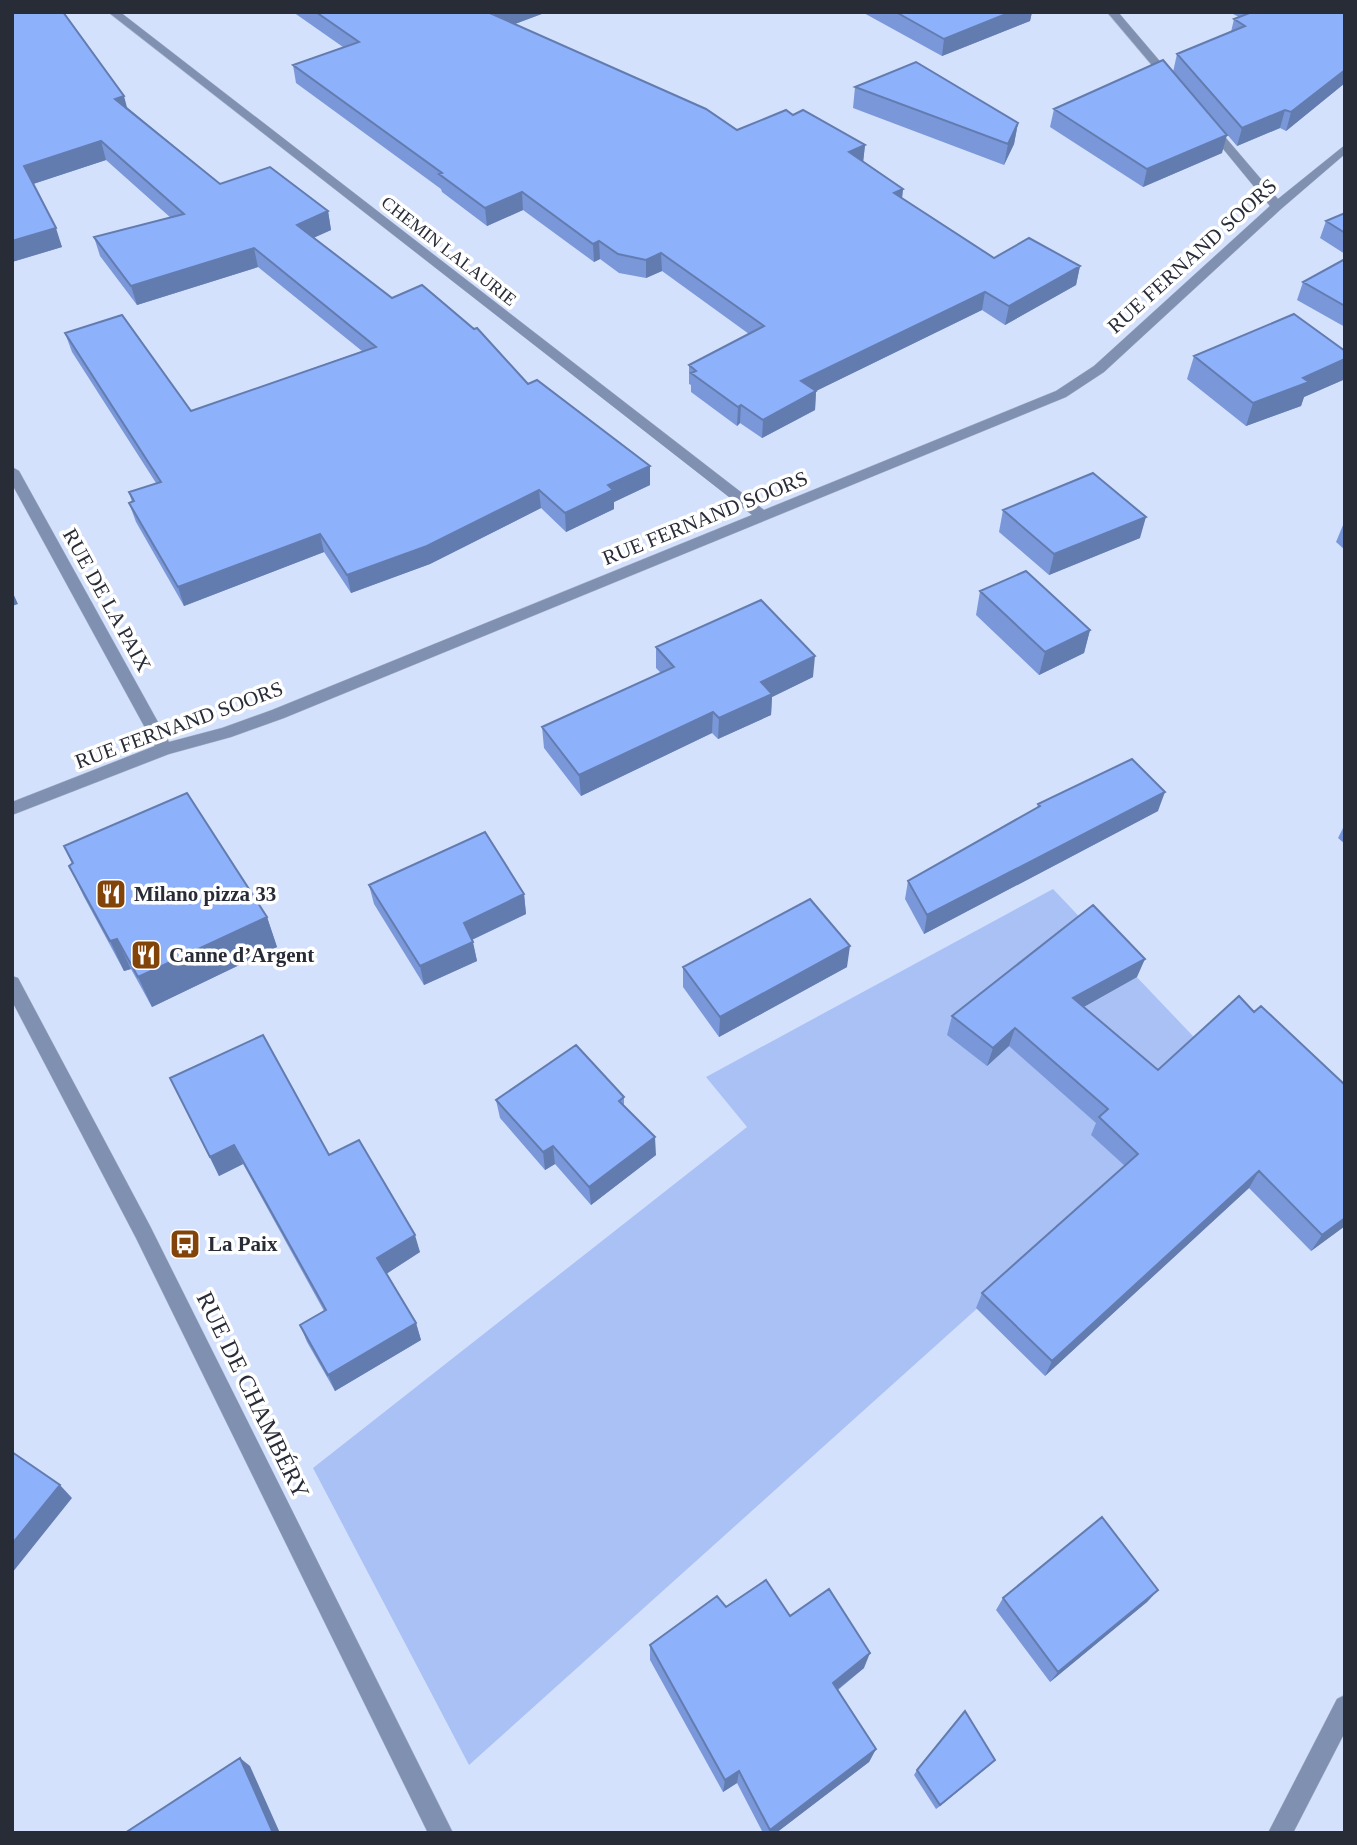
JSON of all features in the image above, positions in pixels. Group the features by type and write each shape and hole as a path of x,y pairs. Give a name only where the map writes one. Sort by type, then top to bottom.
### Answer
{"street":[{"name":"CHEMIN LALAURIE","path":"113,12 764,517"},
{"path":"1112,12 1175,86"},
{"path":"1203,118 1277,206"},
{"name":"RUE FERNAND SOORS","path":"12,809 165,750 278,714 1060,394 1084,381 1345,148"},
{"name":"RUE DE LA PAIX","path":"12,471 165,750"},
{"name":"RUE DE CHAMBÉRY","path":"12,984 143,1232 441,1833"},
{"path":"1280,1833 1345,1707"}],"shaded area":[{"path":"1053,889 1230,1075 1167,1138 469,1765 313,1468 747,1127 706,1077"}],"building":[{"path":"12,12 63,12 124,96 115,99 220,184 270,167 328,211 297,225 392,298 422,285 474,329 477,328 528,384 537,380 650,466 608,485 613,490 565,513 539,490 427,546 347,575 320,534 178,587 129,503 134,501 129,492 161,482 65,333 122,315 191,411 376,347 254,248 131,286 94,237 184,214 101,141 24,166 56,228 12,241"},
{"path":"316,12 497,12 492,14 706,109 737,130 786,110 793,115 803,110 865,145 849,152 903,189 894,193 994,258 1029,238 1080,266 1009,306 985,292 801,381 816,391 763,420 741,405 738,407 691,373 696,371 689,365 764,326 661,253 646,260 618,254 599,241 593,244 522,192 485,208 439,174 442,173 293,65 359,42"},
{"path":"896,12 1011,12 944,39"},
{"path":"1252,12 1345,12 1345,70 1291,112 1285,110 1242,128 1177,54 1245,26 1234,19"},
{"path":"1163,60 1227,135 1147,169 1054,109"},
{"path":"916,62 1018,123 1008,144 855,87"},
{"path":"1345,213 1345,233 1326,221"},
{"path":"1345,259 1345,306 1303,282"},
{"path":"1294,314 1345,351 1345,359 1303,378 1309,382 1253,403 1194,356"},
{"path":"1093,473 1146,517 1054,554 1003,510"},
{"path":"1026,571 1090,630 1045,652 980,591"},
{"path":"761,600 815,656 761,682 772,694 719,718 713,712 579,775 542,727 674,667 656,647"},
{"path":"1132,759 1165,792 927,915 908,881 1040,806 1038,804"},
{"path":"187,793 267,917 138,977 117,939 110,941 69,866 73,863 64,846"},
{"path":"485,832 524,894 464,923 473,942 420,966 369,885"},
{"path":"810,899 850,946 720,1017 683,967"},
{"path":"1093,905 1145,959 1073,998 1158,1070 1239,996 1254,1012 1261,1006 1345,1085 1345,1218 1322,1235 1259,1171 1052,1361 982,1293 1138,1154 1099,1117 1108,1109 1015,1028 993,1048 952,1016"},
{"path":"263,1035 329,1155 359,1140 415,1235 377,1258 416,1323 328,1375 300,1325 326,1310 234,1145 210,1157 170,1078"},
{"path":"576,1045 624,1097 619,1101 655,1137 589,1187 553,1146 543,1152 496,1100"},
{"path":"12,1452 60,1485 12,1544"},
{"path":"1102,1517 1158,1590 1058,1672 1003,1598"},
{"path":"766,1580 790,1616 829,1589 870,1653 833,1683 876,1749 770,1830 739,1771 725,1780 650,1645 717,1596 726,1607"},
{"path":"965,1711 995,1760 940,1805 917,1770"},
{"path":"240,1758 273,1833 125,1833"}],"place":[{"name":"Milano pizza 33","path":"111,894"},
{"name":"Canne d’Argent","path":"146,955"},
{"name":"La Paix","path":"185,1244"}]}
